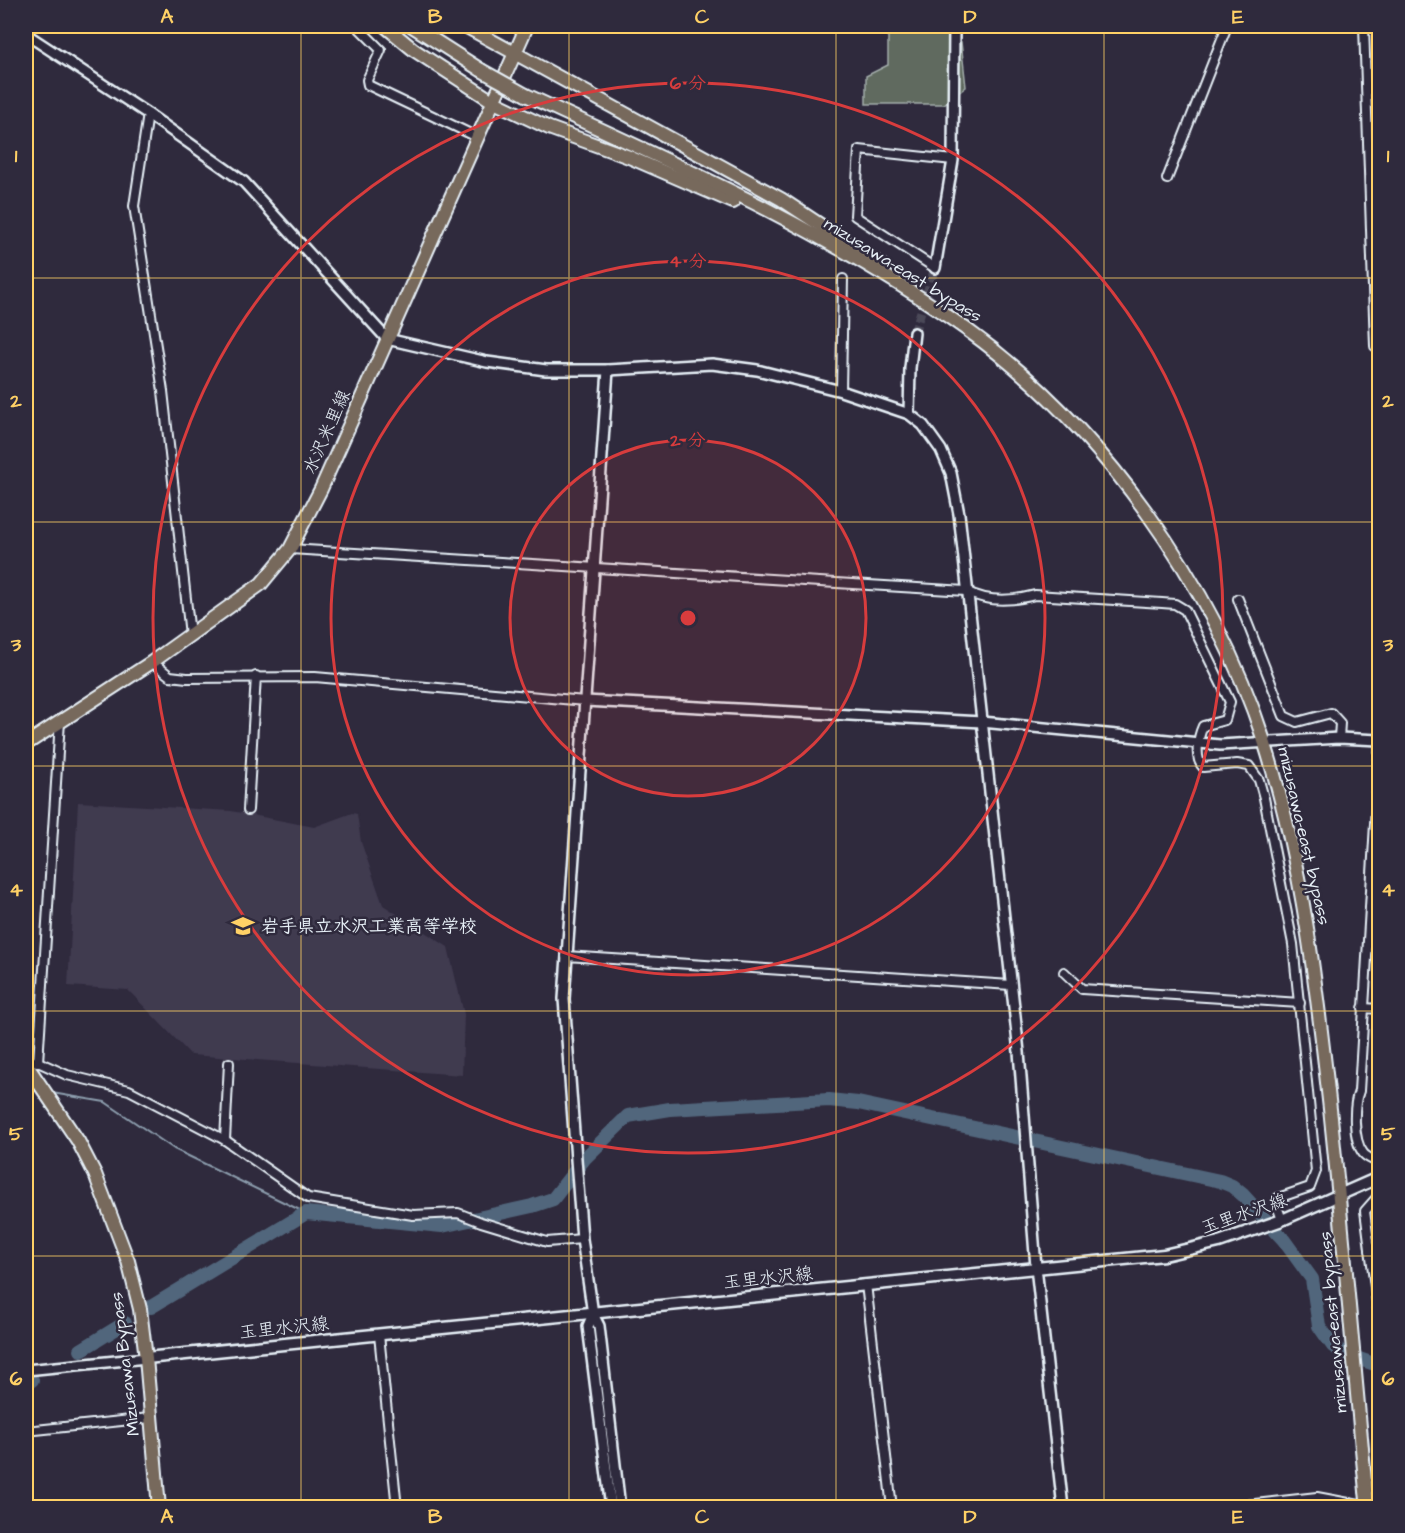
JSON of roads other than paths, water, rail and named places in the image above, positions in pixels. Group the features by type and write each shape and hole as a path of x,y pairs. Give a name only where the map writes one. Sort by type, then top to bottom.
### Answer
{"main road":[{"path":"385,26 414,50 494,102 549,128 639,161 817,237"},
{"name":"mizusawa-east bypass","path":"412,26 481,70 526,95 817,237 871,268 969,331 1007,362 1077,428 1138,501 1191,580 1214,622 1264,742 1298,876 1311,952 1339,1195 1366,1491 1370,1508"},
{"path":"465,26 781,199 889,270 969,331"},
{"name":"水沢米里線","path":"26,744 152,662 261,584 290,549 321,489 527,26"},
{"name":"Mizusawa Bypass","path":"29,1066 78,1141 112,1215 128,1261 140,1310 159,1508"},
{"name":"玉里水沢線","path":"146,1358 1164,1255 1253,1231 1380,1178"}],"street":[{"path":"357,26 381,50 367,80 368,85 477,137"},
{"path":"953,160 859,150 855,216 935,268 953,160 954,26"},
{"path":"1167,179 1227,26"},
{"path":"1364,26 1375,346 1380,345"},
{"path":"26,34 148,114 244,182 387,339 487,362 546,370 608,370 712,364 757,370 841,391 909,414 933,436 951,473 959,514 1028,1142 1036,1267 1063,1508"},
{"path":"148,114 134,206 163,391 190,635"},
{"path":"841,391 843,279"},
{"path":"909,414 910,368 914,333"},
{"path":"26,337 26,347"},
{"path":"608,370 566,956 565,1023 582,1239 593,1314 599,1326 620,1508"},
{"path":"290,549 966,591 978,598 1016,600 1035,595 1162,603 1175,604 1185,610 1230,702 1225,720 1203,726 1198,760 1203,767 1243,764 1254,771 1259,780 1293,944 1315,1176 1310,1187 1278,1198 1277,1206 1282,1220"},
{"path":"1238,599 1284,716 1297,722 1331,713 1340,723 1339,738"},
{"path":"152,662 170,676 187,678 315,677 585,701 982,722 1199,744 1339,738 1379,740 1359,1091 1355,1101 1358,1144 1364,1155 1375,1161 1380,1159"},
{"path":"248,810 256,676"},
{"path":"60,721 29,1066 129,1090 225,1140 308,1198 413,1215 459,1212 481,1222 547,1242 582,1239"},
{"path":"566,956 1011,985"},
{"path":"1064,972 1082,989 1300,1003"},
{"path":"1363,1008 1380,1009"},
{"path":"225,1140 229,1063"},
{"path":"1380,1194 1365,1211 1380,1325"},
{"path":"1370,1250 1380,1252"},
{"path":"866,1284 892,1508"},
{"path":"593,1314 588,1326 611,1508"},
{"path":"379,1335 397,1508"},
{"path":"26,1370 146,1358"},
{"path":"26,1431 150,1418"},
{"path":"1219,1508 1317,1497 1370,1508"}],"waterway":[{"path":"26,1091 38,1091"},
{"path":"52,1093 105,1102 174,1149 306,1213"},
{"path":"151,1307 306,1213 442,1226 532,1206 553,1199 585,1158 628,1116 670,1109 829,1100 858,1103 1220,1181 1232,1186 1283,1239 1312,1279 1319,1326 1333,1346 1345,1354 1380,1366"},
{"path":"81,1350 125,1323"},
{"path":"26,1384 32,1380"}],"tunnel":[{"path":"914,333 935,268"}],"place":[{"name":"岩手県立水沢工業高等学校","path":"243,926"}]}
